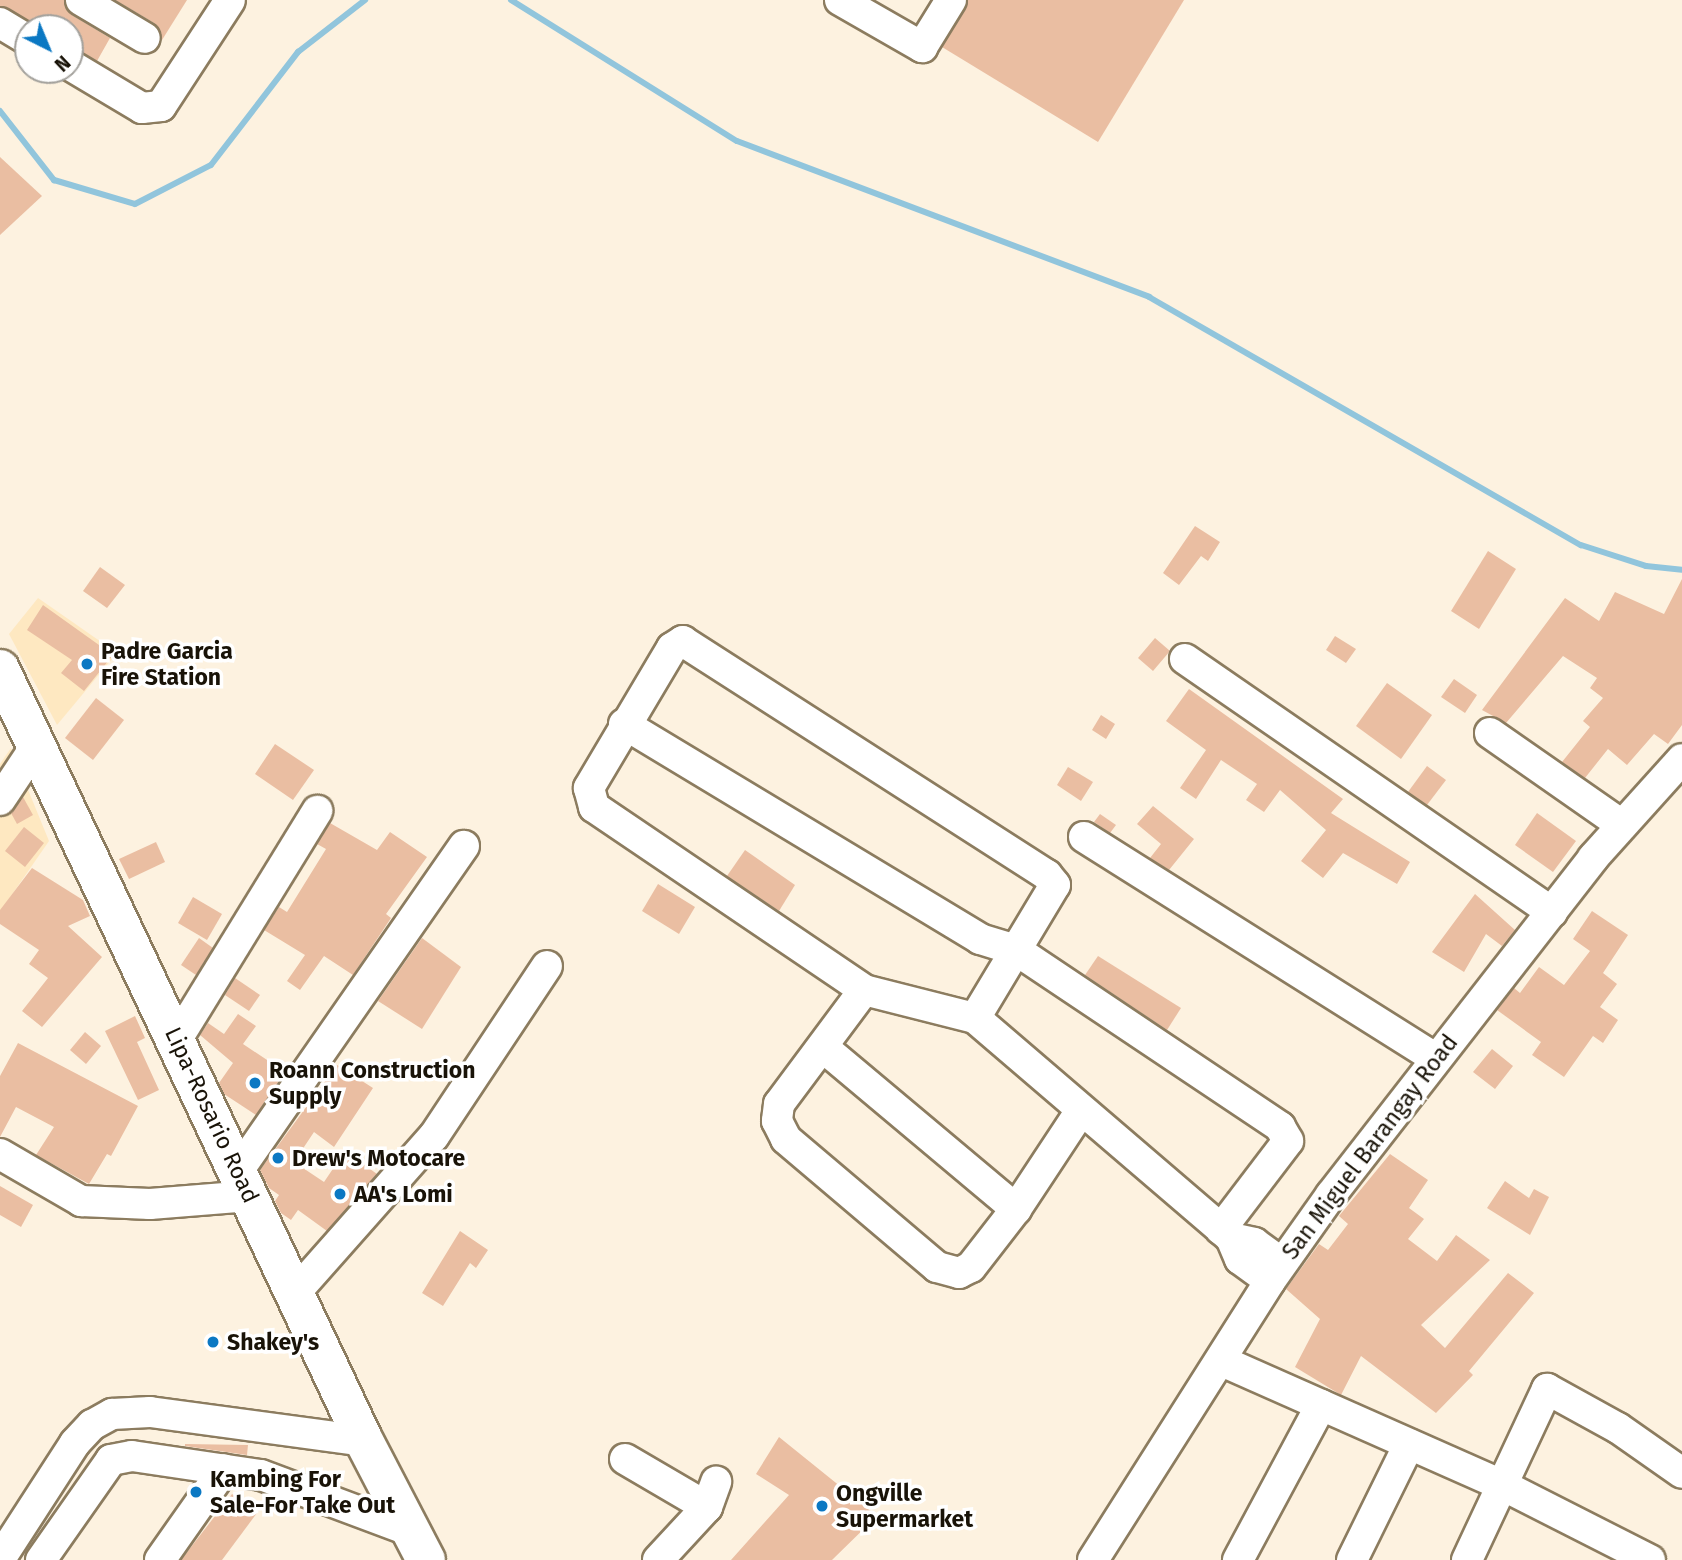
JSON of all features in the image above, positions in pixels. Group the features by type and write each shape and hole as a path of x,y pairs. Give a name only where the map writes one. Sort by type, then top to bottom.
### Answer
{"main road":[{"name":"Lipa-Rosario Road","path":"0,669 177,1038 294,1294 417,1545"}],"street":[{"path":"81,0 145,38"},
{"path":"84,73 142,108 161,106 230,0"},
{"path":"840,0 922,47 951,0"},
{"path":"975,1018 1055,885 1047,875 683,641 672,648 624,724 589,788 594,807 864,990 975,1018 1080,1112 1226,1233 1254,1242 1276,1272"},
{"path":"1185,659 1552,912"},
{"path":"624,724 980,939 1016,950 1280,1127 1288,1142 1226,1233"},
{"path":"1490,733 1622,825"},
{"path":"0,800 36,746"},
{"name":"San Miguel Barangay Road","path":"1093,1560 1222,1361 1276,1272 1436,1059 1552,912 1622,825 1682,759"},
{"path":"177,1038 317,811"},
{"path":"1084,837 1436,1059"},
{"path":"0,1154 81,1200 150,1204 244,1184 464,846"},
{"path":"294,1294 434,1136 547,965"},
{"path":"864,990 824,1048 779,1104 776,1121 786,1139 937,1267 959,1273 971,1268 1016,1209 1080,1112"},
{"path":"824,1048 1016,1209"},
{"path":"1222,1361 1502,1485 1650,1560"},
{"path":"1467,1560 1547,1389 1618,1428 1682,1473"},
{"path":"1238,1560 1321,1405"},
{"path":"0,1559 75,1443 92,1425 112,1414 150,1412 364,1441"},
{"path":"1352,1560 1409,1444"},
{"path":"41,1560 111,1460 132,1456 261,1475 417,1545"},
{"path":"625,1459 711,1495 658,1560"},
{"path":"160,1560 224,1469"}],"shaded area":[{"path":"38,598 117,653 57,725 9,634"},
{"path":"11,748 49,841 0,912 0,764"}],"building":[{"path":"0,0 64,0 71,14 15,14 0,6"},
{"path":"115,0 187,0 162,40 154,23"},
{"path":"968,0 1184,0 1098,142 942,47"},
{"path":"84,22 110,38 97,61 84,55"},
{"path":"0,157 42,196 0,235"},
{"path":"1195,526 1220,542 1208,561 1201,556 1179,585 1163,573"},
{"path":"1488,551 1516,569 1479,629 1451,611"},
{"path":"100,567 125,585 107,608 83,591"},
{"path":"1682,579 1682,725 1668,744 1654,734 1627,765 1608,749 1585,778 1562,762 1590,727 1583,721 1603,698 1590,688 1597,678 1563,656 1506,723 1482,710 1565,598 1599,621 1615,592 1664,614"},
{"path":"43,605 113,655 84,691 61,673 72,660 27,630"},
{"path":"1335,636 1356,649 1346,663 1326,650"},
{"path":"1155,638 1170,651 1153,671 1138,658"},
{"path":"1454,679 1477,695 1465,713 1441,697"},
{"path":"1387,683 1432,715 1401,759 1356,726"},
{"path":"1189,689 1343,799 1331,813 1410,862 1397,884 1343,853 1323,878 1301,861 1326,830 1280,790 1264,812 1246,800 1257,784 1221,760 1196,799 1180,788 1206,750 1166,721"},
{"path":"96,698 124,720 93,760 65,738"},
{"path":"1101,715 1115,724 1106,739 1092,730"},
{"path":"275,744 314,770 293,800 255,774"},
{"path":"1427,766 1446,780 1427,805 1408,792"},
{"path":"1068,767 1093,782 1081,801 1057,785"},
{"path":"23,797 33,815 17,824 11,813"},
{"path":"1153,806 1194,839 1169,870 1150,858 1161,844 1137,824"},
{"path":"1537,813 1576,841 1553,872 1515,845"},
{"path":"1100,814 1116,825 1110,833 1094,822"},
{"path":"330,823 377,850 390,832 427,857 386,914 391,918 353,975 324,956 300,990 287,981 305,955 264,930 279,907 287,912 326,849 317,844"},
{"path":"24,827 44,843 25,867 5,851"},
{"path":"156,842 165,862 129,879 119,859"},
{"path":"745,850 795,885 779,911 727,876"},
{"path":"32,868 83,900 90,916 68,926 102,957 42,1027 22,1011 48,978 29,964 39,950 0,924 0,910"},
{"path":"658,884 695,907 679,934 642,911"},
{"path":"1475,894 1515,930 1502,946 1486,934 1464,972 1432,952"},
{"path":"193,897 222,914 207,940 178,923"},
{"path":"1592,911 1628,935 1603,973 1617,984 1600,1007 1618,1020 1603,1043 1593,1036 1564,1077 1532,1055 1541,1042 1497,1010 1514,988 1520,993 1539,967 1564,985 1590,951 1573,939"},
{"path":"199,938 213,948 196,975 181,965"},
{"path":"422,938 461,967 422,1029 378,1001"},
{"path":"1098,956 1181,1008 1167,1030 1085,975"},
{"path":"235,978 260,995 249,1011 225,995"},
{"name":"Roann Construction Supply","path":"238,1014 256,1026 243,1044 285,1072 256,1115 224,1094 219,1083 233,1063 200,1035 208,1023 224,1034"},
{"path":"135,1016 145,1038 137,1042 159,1090 138,1100 105,1031"},
{"path":"85,1032 101,1046 86,1064 70,1050"},
{"path":"18,1043 138,1106 111,1156 107,1154 89,1184 36,1155 54,1127 16,1107 0,1137 0,1076"},
{"path":"1492,1049 1513,1066 1495,1089 1473,1072"},
{"path":"337,1065 373,1088 334,1147 314,1132 294,1162 324,1182 345,1151 377,1174 327,1231 298,1210 291,1220 281,1213 275,1201 279,1195 269,1188 260,1170"},
{"path":"1390,1154 1428,1180 1409,1208 1424,1219 1408,1239 1437,1261 1456,1235 1490,1260 1421,1325 1445,1348 1508,1273 1534,1293 1469,1371 1473,1375 1436,1413 1361,1356 1341,1395 1295,1367 1320,1319 1286,1289 1319,1244 1328,1250 1348,1224 1339,1216"},
{"path":"1505,1181 1529,1198 1534,1189 1549,1197 1530,1235 1487,1208"},
{"path":"0,1186 33,1205 21,1227 0,1215"},
{"path":"460,1231 488,1250 476,1268 470,1263 443,1306 422,1293"},
{"name":"Ongville Supermarket","path":"779,1437 877,1516 832,1560 731,1560 789,1495 756,1474"},
{"path":"185,1444 248,1445 247,1455"},
{"path":"232,1494 257,1513 222,1560 181,1560"}],"waterway":[{"path":"0,111 54,180 135,204 211,165 298,52 365,0"},
{"path":"511,0 737,141 1149,297 1581,545 1646,566 1682,570"}],"place":[{"name":"Padre Garcia Fire Station","path":"87,664"},
{"name":"Roann Construction Supply","path":"255,1083"},
{"name":"Drew's Motocare","path":"278,1158"},
{"name":"AA's Lomi","path":"340,1194"},
{"name":"Shakey's","path":"213,1342"},
{"name":"Kambing For Sale-For Take Out","path":"196,1492"},
{"name":"Ongville Supermarket","path":"822,1506"}]}
